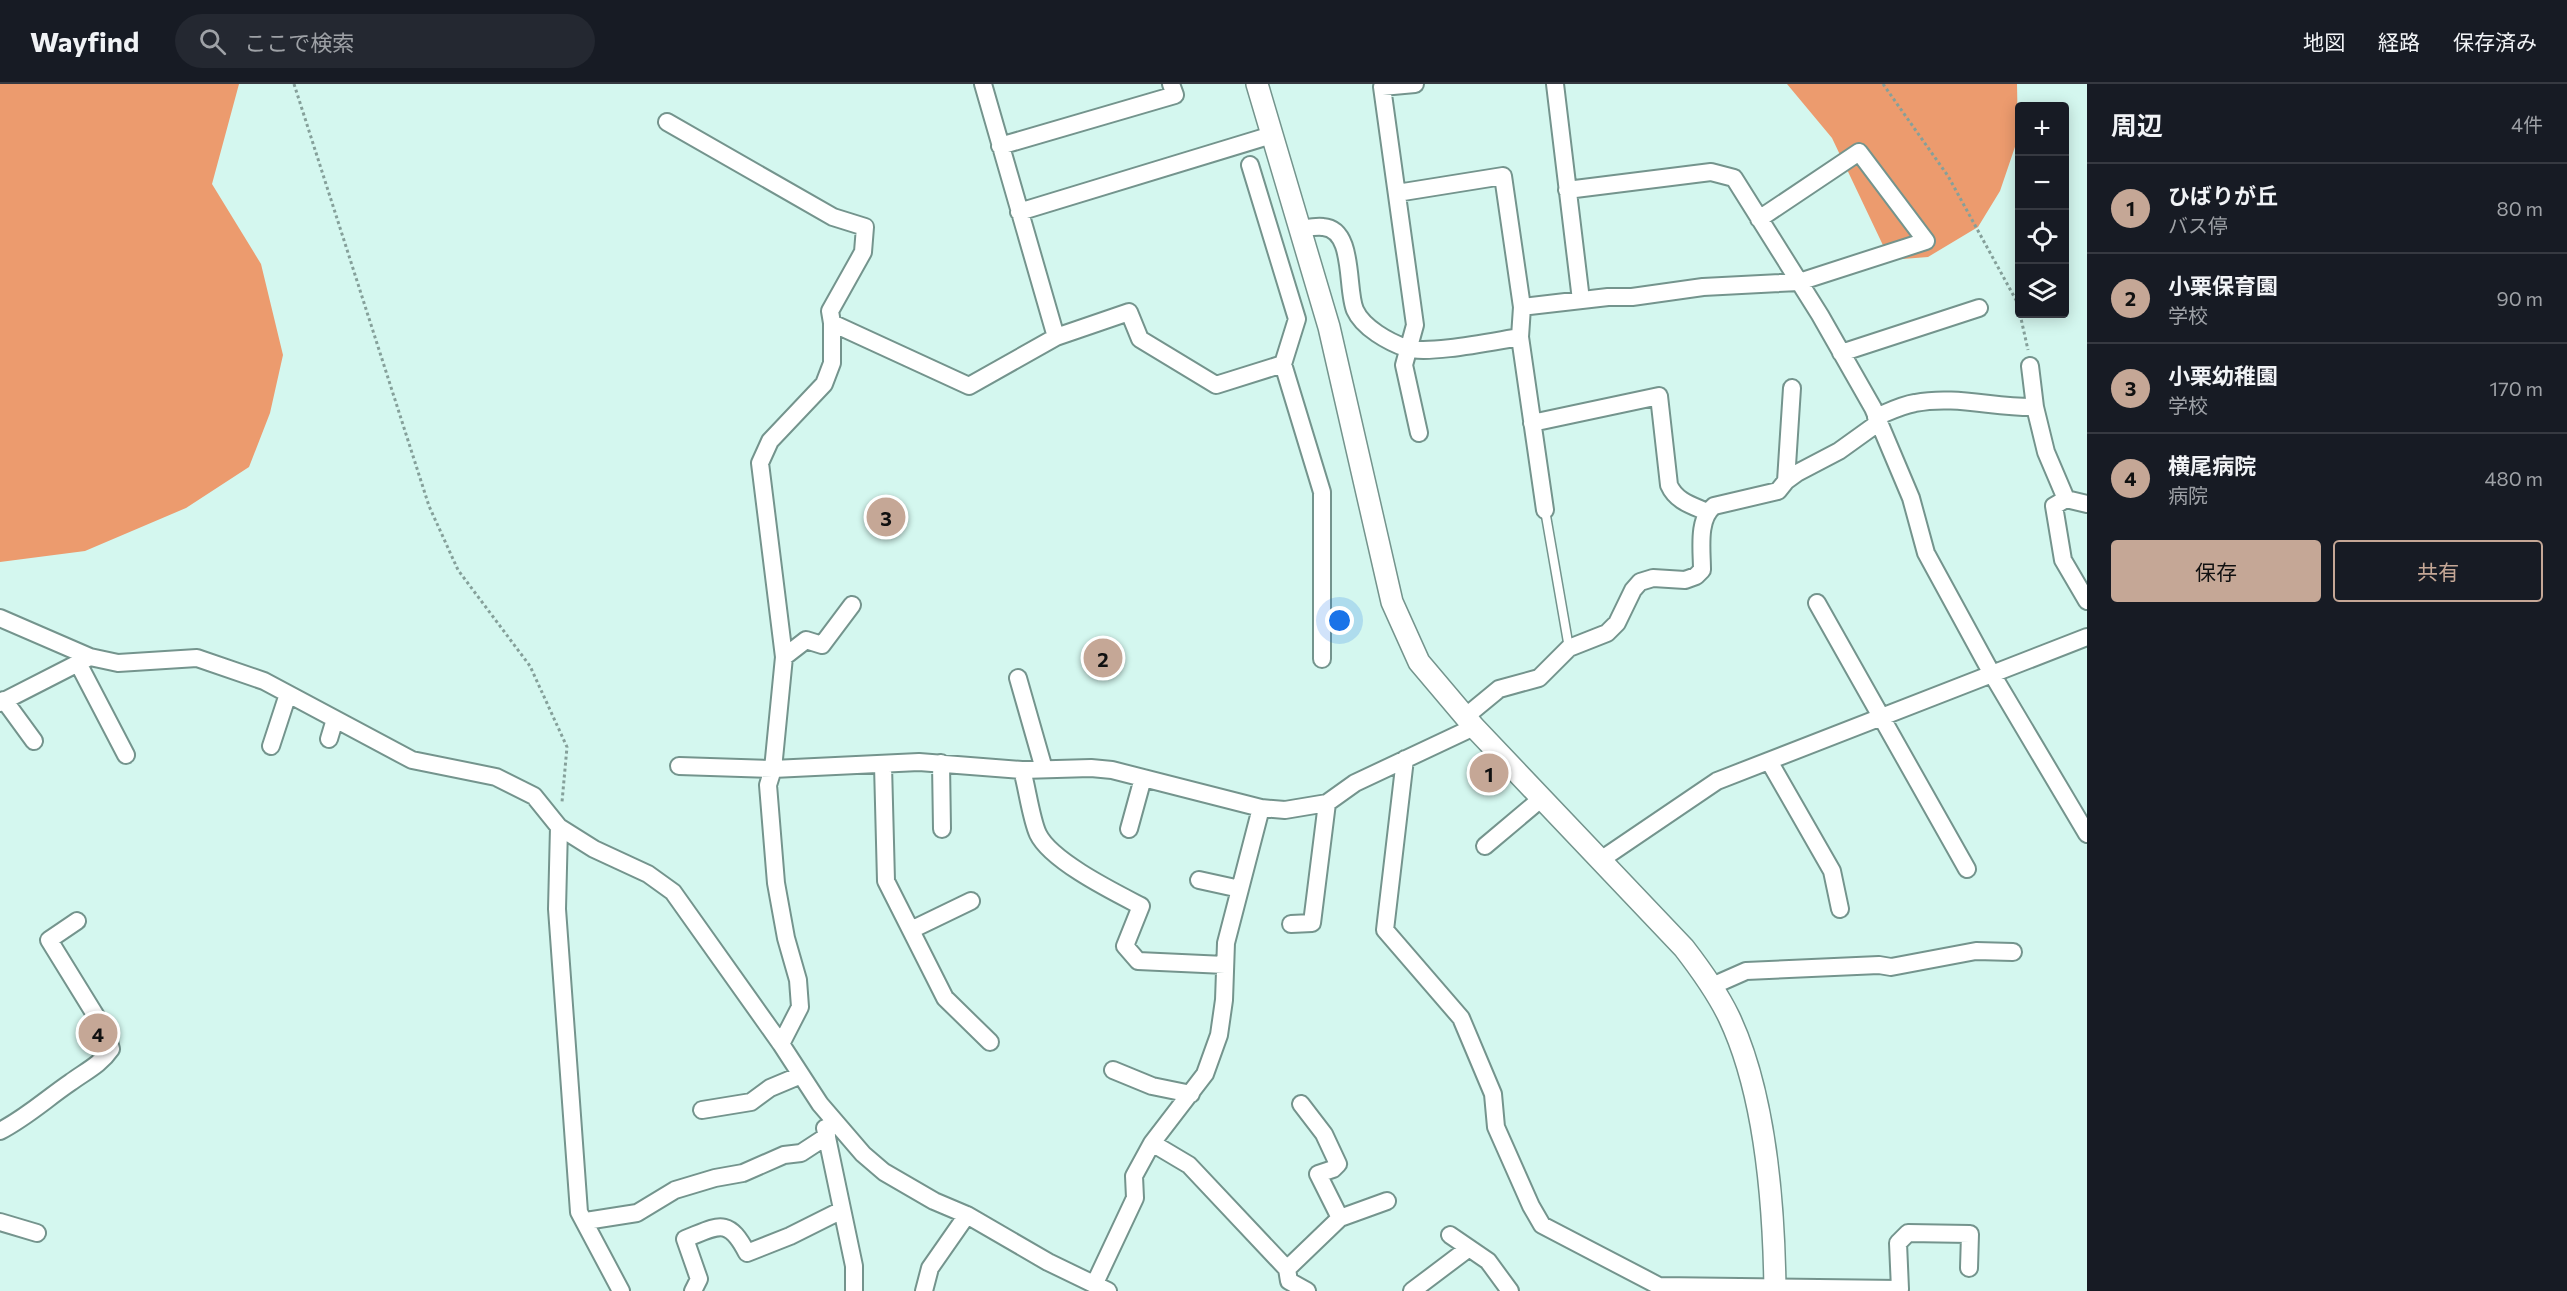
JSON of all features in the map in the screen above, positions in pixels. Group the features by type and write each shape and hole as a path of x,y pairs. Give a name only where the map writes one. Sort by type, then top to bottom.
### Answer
{"street":[{"path":"983,84 1056,337"},
{"path":"1000,146 1175,95 1171,84"},
{"path":"1257,84 1329,327 1392,602 1419,662 1469,722 1602,859 1684,948 1712,986 1729,1018 1747,1065 1758,1117 1768,1173 1775,1289"},
{"path":"1415,84 1382,87 1415,325 1404,365 1419,433"},
{"path":"1554,84 1581,300"},
{"path":"667,122 832,217 865,227 863,252 830,310 832,363 824,384 770,441 760,463 784,657 773,769 768,784 776,883 786,938 798,980 800,1007 781,1044"},
{"path":"1019,212 1272,135"},
{"path":"1522,307 1632,297 1703,287 1799,282 1926,241 1858,152 1759,219"},
{"path":"1250,165 1298,319 1283,364 1322,492 1322,659"},
{"path":"1568,190 1711,172 1734,178 1841,353 1877,420 1901,472 1926,553 1992,674 2087,834"},
{"path":"1397,193 1503,176 1522,307 1520,337 1545,510"},
{"path":"1300,229 1324,226 1336,231 1344,242 1355,311 1373,331 1407,349 1427,350 1520,337"},
{"path":"1841,353 1979,308"},
{"path":"832,322 969,386 1056,337 1129,312 1140,339 1216,385 1283,364"},
{"path":"2030,366 2035,407 2046,452 2066,499"},
{"path":"1786,481 1792,388"},
{"path":"1532,423 1659,396 1669,484 1673,494 1683,502 1707,512"},
{"path":"679,766 773,769 941,763 1022,770 1091,768 1143,778 1261,808 1285,810 1327,803 1355,783 1405,759 1469,722 1499,689 1539,678 1569,648 1606,633 1617,623 1633,590 1640,582 1653,578 1685,580 1696,576 1702,570 1703,524 1707,512 1714,507 1778,491 1786,481 1839,451 1877,420 1914,403 1944,400 1978,402 2006,408 2035,407"},
{"path":"2087,504 2066,499 2054,506 2063,561 2087,601"},
{"path":"1817,603 1967,869"},
{"path":"784,657 806,640 822,645 852,605"},
{"path":"0,618 84,660 118,663 197,658 264,681 412,760 496,777 534,796 560,827 594,849 648,874 673,892 781,1044 820,1104 863,1154 884,1172 934,1201 967,1215 1048,1262 1101,1287 1135,1198 1134,1176 1152,1143 1205,1074 1219,1035 1226,943 1261,808"},
{"path":"1602,859 1717,781 2087,637"},
{"path":"34,741 2,701 84,660"},
{"path":"84,660 126,754"},
{"path":"1018,678 1044,769"},
{"path":"271,746 288,694"},
{"path":"329,739 335,719"},
{"path":"1405,759 1385,930 1461,1018 1493,1094 1496,1126 1531,1206 1542,1225 1659,1286 1900,1289 1898,1243 1908,1233 1970,1233 1969,1268"},
{"path":"1769,761 1832,871 1840,909"},
{"path":"941,763 942,829"},
{"path":"883,765 886,882 945,998 990,1042"},
{"path":"1022,770 1038,835 1085,876 1141,906 1125,946 1138,961 1225,965"},
{"path":"1130,829 1143,778"},
{"path":"1485,846 1542,798"},
{"path":"1291,924 1312,923 1327,803"},
{"path":"560,827 557,909 579,1212 586,1221 621,1291"},
{"path":"1199,880 1240,889"},
{"path":"911,930 971,901"},
{"path":"0,1131 24,1119 70,1082 102,1061 111,1049 107,1034 49,940 77,921"},
{"path":"1712,986 1746,971 1879,964 1891,968 1976,951 2013,952"},
{"path":"1113,1070 1152,1086 1191,1094"},
{"path":"702,1110 751,1102 770,1088 801,1075"},
{"path":"820,1104 854,1266 854,1291"},
{"path":"1301,1104 1324,1134 1338,1164 1318,1174 1340,1218"},
{"path":"586,1221 637,1213 675,1190 715,1178 743,1173 784,1155 801,1153 827,1136"},
{"path":"1152,1143 1189,1165 1287,1269 1289,1281 1307,1291"},
{"path":"1287,1269 1340,1218 1387,1201"},
{"path":"693,1291 699,1279 685,1239 719,1226 729,1227 739,1236 747,1253 790,1236 842,1210"},
{"path":"924,1291 930,1268 967,1215"},
{"path":"0,1222 37,1233"},
{"path":"1450,1235 1488,1261 1510,1291"},
{"path":"1412,1291 1469,1248"}],"lane":[{"path":"1545,510 1569,648"}],"path":[{"path":"294,84 429,506 458,570 530,666 567,747 560,827"},
{"path":"1883,84 1948,176 2015,298"},
{"path":"2022,318 2030,366"}],"shaded area":[{"path":"0,84 239,84 212,184 261,264 283,355 270,413 249,467 186,508 85,551 0,562"},
{"path":"1787,84 2017,84 2015,147 2000,191 1978,227 1928,257 1890,260 1832,138"}],"place":[{"name":"小栗幼稚園","path":"886,517"},
{"name":"小栗保育園","path":"1103,658"},
{"name":"ひばりが丘","path":"1489,773"},
{"name":"横尾病院","path":"98,1033"}]}
